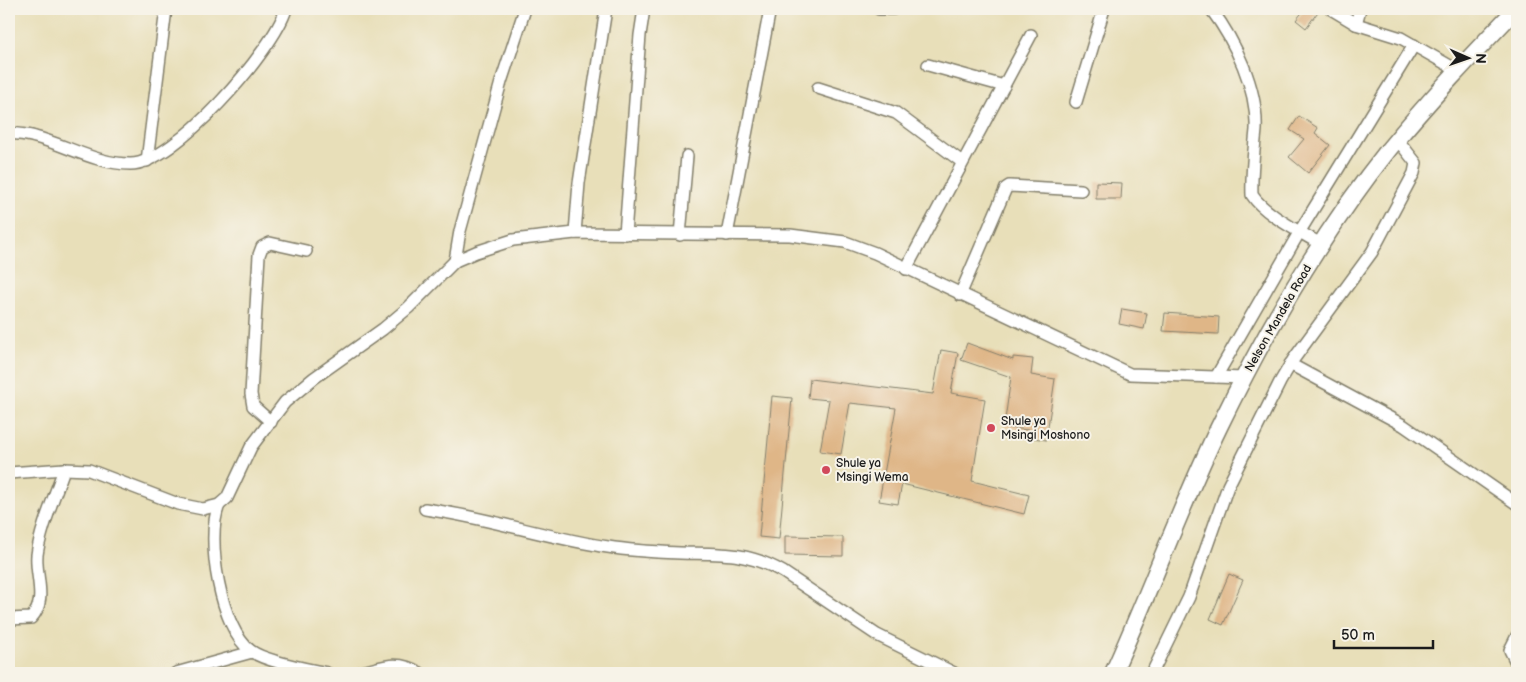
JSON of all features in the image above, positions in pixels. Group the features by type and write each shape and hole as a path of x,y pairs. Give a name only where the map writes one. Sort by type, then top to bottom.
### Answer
{"main road":[{"name":"Nelson Mandela Road","path":"1113,673 1192,486 1244,378 1322,244 1397,139 1457,70 1516,9"}],"street":[{"path":"148,162 166,9"},
{"path":"9,133 34,136 111,163 131,164 148,162 199,126 265,50 282,22 286,9"},
{"path":"455,261 465,212 501,82 525,9"},
{"path":"575,233 579,183 606,9"},
{"path":"625,234 640,35 644,9"},
{"path":"727,235 770,9"},
{"path":"878,9 893,9"},
{"path":"1076,102 1104,9"},
{"path":"1211,9 1232,39 1240,56 1255,112 1252,195 1257,203 1322,244"},
{"path":"1332,9 1356,24 1401,38 1457,70"},
{"path":"1356,24 1360,9"},
{"path":"906,269 1031,35"},
{"path":"1216,377 1300,231 1414,45"},
{"path":"928,64 1004,86"},
{"path":"818,88 896,113 962,162"},
{"path":"1152,673 1189,597 1236,467 1290,364 1372,252 1414,173 1416,163 1397,139"},
{"path":"680,235 687,156"},
{"path":"960,295 1006,188 1081,190"},
{"path":"9,473 64,469 100,473 192,508 203,509 219,505 227,498 251,447 285,402 314,378 383,329 408,308 455,261 513,240 575,233 790,235 834,240 875,253 960,295 1130,374 1244,378"},
{"path":"271,422 253,406 251,394 260,255 262,247 270,243 306,251"},
{"path":"1290,364 1403,425 1517,504"},
{"path":"9,619 31,618 37,613 40,594 37,553 64,469"},
{"path":"219,505 212,532 216,568 233,631 239,641 252,652 327,673"},
{"path":"425,509 474,516 607,547 660,552 731,553 759,560 768,563 804,586 876,635 954,673"},
{"path":"1517,636 1510,650 1517,664"},
{"path":"176,673 252,652"},
{"path":"358,673 396,664 408,666 420,673"}],"building":[{"path":"1305,9 1320,9 1306,28 1296,20"},
{"path":"1299,116 1318,128 1315,133 1330,145 1308,173 1289,157 1304,139 1290,130"},
{"path":"1096,182 1122,183 1121,199 1096,199"},
{"path":"1122,309 1147,313 1144,329 1119,324"},
{"path":"1165,313 1219,317 1218,334 1163,331"},
{"path":"967,343 1013,360 1013,357 1033,359 1031,375 1055,379 1046,440 1027,437 1028,430 1004,427 1011,377 961,360"},
{"path":"941,350 958,353 951,393 985,399 972,481 1029,495 1024,514 902,484 898,504 879,501 896,408 850,403 841,454 820,451 829,400 808,398 810,379 933,394"},
{"path":"772,396 792,398 779,539 759,537"},
{"path":"785,536 843,537 843,556 785,555"},
{"path":"1229,574 1243,580 1223,625 1210,619"}],"place":[{"name":"Shule ya Msingi Moshono","path":"991,428"},
{"name":"Shule ya Msingi Wema","path":"826,470"}]}
